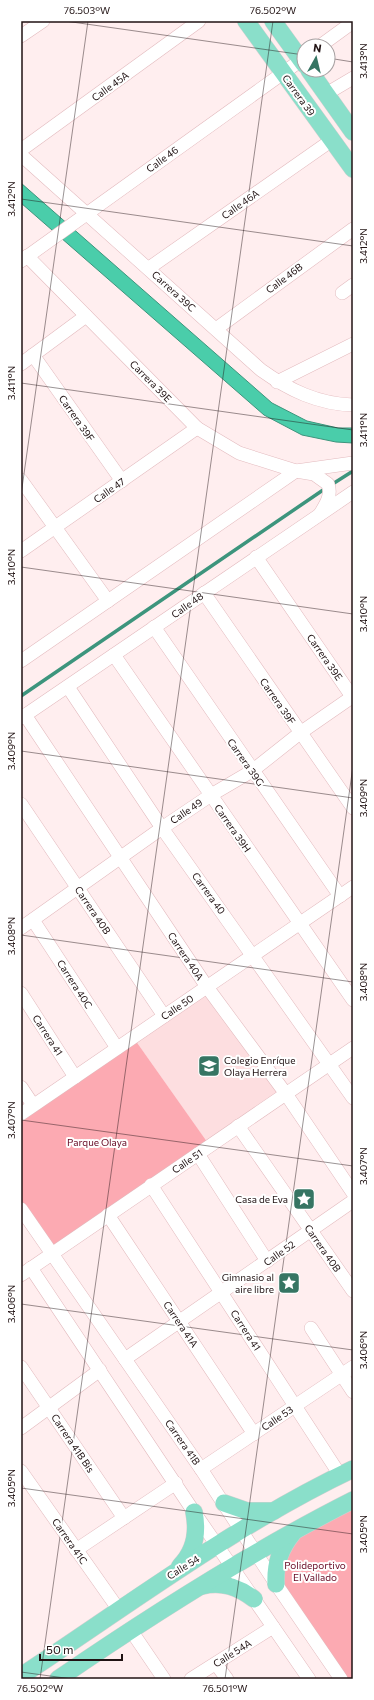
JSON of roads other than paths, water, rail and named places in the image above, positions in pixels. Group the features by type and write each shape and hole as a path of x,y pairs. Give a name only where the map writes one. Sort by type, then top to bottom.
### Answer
{"main road":[{"name":"Carrera 39","path":"246,21 353,170"},
{"path":"273,21 296,52"},
{"path":"315,78 353,131"},
{"name":"Calle 54","path":"21,1676 177,1570 296,1498 347,1472"},
{"path":"296,1498 292,1506 293,1515 299,1521 301,1527"},
{"path":"58,1679 130,1629 192,1590 301,1527 353,1500"},
{"path":"224,1503 247,1510 274,1511"},
{"path":"177,1570 190,1552 194,1542 196,1532 194,1512"},
{"path":"276,1584 277,1561 287,1540 301,1527"},
{"path":"192,1590 209,1585 227,1585 237,1588 254,1599"}],"street":[{"path":"21,36 43,21"},
{"name":"Calle 45A","path":"21,150 199,21"},
{"path":"330,38 350,23"},
{"name":"Calle 46","path":"24,259 283,72 296,66"},
{"path":"326,94 353,78"},
{"name":"Calle 46A","path":"149,268 332,140"},
{"name":"Carrera 39C","path":"21,155 149,268 261,370 277,382 304,395 340,405 353,405"},
{"name":"Calle 46B","path":"216,329 353,228"},
{"name":"Carrera 39E","path":"24,259 86,316 197,428 238,453 296,471 314,474 328,484 330,492 328,501 320,514"},
{"path":"342,293 353,285"},
{"path":"21,364 86,316"},
{"path":"277,382 353,344"},
{"name":"Carrera 39F","path":"33,355 122,481"},
{"name":"Calle 47","path":"21,551 197,428"},
{"path":"21,661 296,471 353,463"},
{"path":"21,480 108,601"},
{"name":"Calle 48","path":"23,716 68,687 353,492"},
{"name":"Carrera 39E","path":"256,557 353,697"},
{"name":"Carrera 39F","path":"204,593 353,808"},
{"name":"Carrera 39G","path":"154,627 252,770 348,894"},
{"name":"Carrera 39H","path":"114,655 353,1000"},
{"name":"Carrera 40","path":"68,687 162,828 353,1098"},
{"name":"Calle 49","path":"21,928 210,795 252,770 300,733 353,697"},
{"name":"Carrera 40A","path":"23,716 207,987 286,1094 353,1193"},
{"name":"Carrera 40B","path":"21,804 164,1016"},
{"name":"Calle 50","path":"21,1114 300,923 348,894"},
{"name":"Carrera 40C","path":"33,920 117,1048"},
{"name":"Carrera 41","path":"21,993 75,1076"},
{"name":"Calle 51","path":"26,1272 353,1048"},
{"path":"21,1087 33,1105"},
{"name":"Carrera 40B","path":"238,1126 353,1291"},
{"path":"198,1154 267,1261"},
{"name":"Carrera 41","path":"152,1185 295,1406 347,1472"},
{"name":"Calle 52","path":"125,1359 353,1201"},
{"name":"Carrera 41B","path":"21,1209 201,1469 241,1532 341,1679"},
{"name":"Carrera 41A","path":"108,1215 254,1434"},
{"path":"26,1272 100,1370 194,1512 309,1679"},
{"path":"311,1328 348,1371 353,1392"},
{"name":"Carrera 41B Bis","path":"21,1368 124,1518"},
{"path":"21,1428 100,1370"},
{"name":"Calle 53","path":"201,1469 348,1371"},
{"name":"Carrera 41C","path":"21,1471 119,1610"},
{"path":"76,1550 176,1483"},
{"name":"Calle 54A","path":"191,1679 273,1627"},
{"path":"130,1629 164,1679"},
{"path":"216,1664 227,1679"}],"waterway":[{"path":"331,485 353,471"},
{"path":"21,696 326,488"}],"place":[{"name":"Colegio Enríque Olaya Herrera","path":"209,1066"},
{"name":"Casa de Eva","path":"304,1199"},
{"name":"Gimnasio al aire libre","path":"289,1283"}],"park label":[{"name":"Parque Olaya","path":"97,1142"},
{"name":"Polideportivo El Vallado","path":"315,1570"}]}
